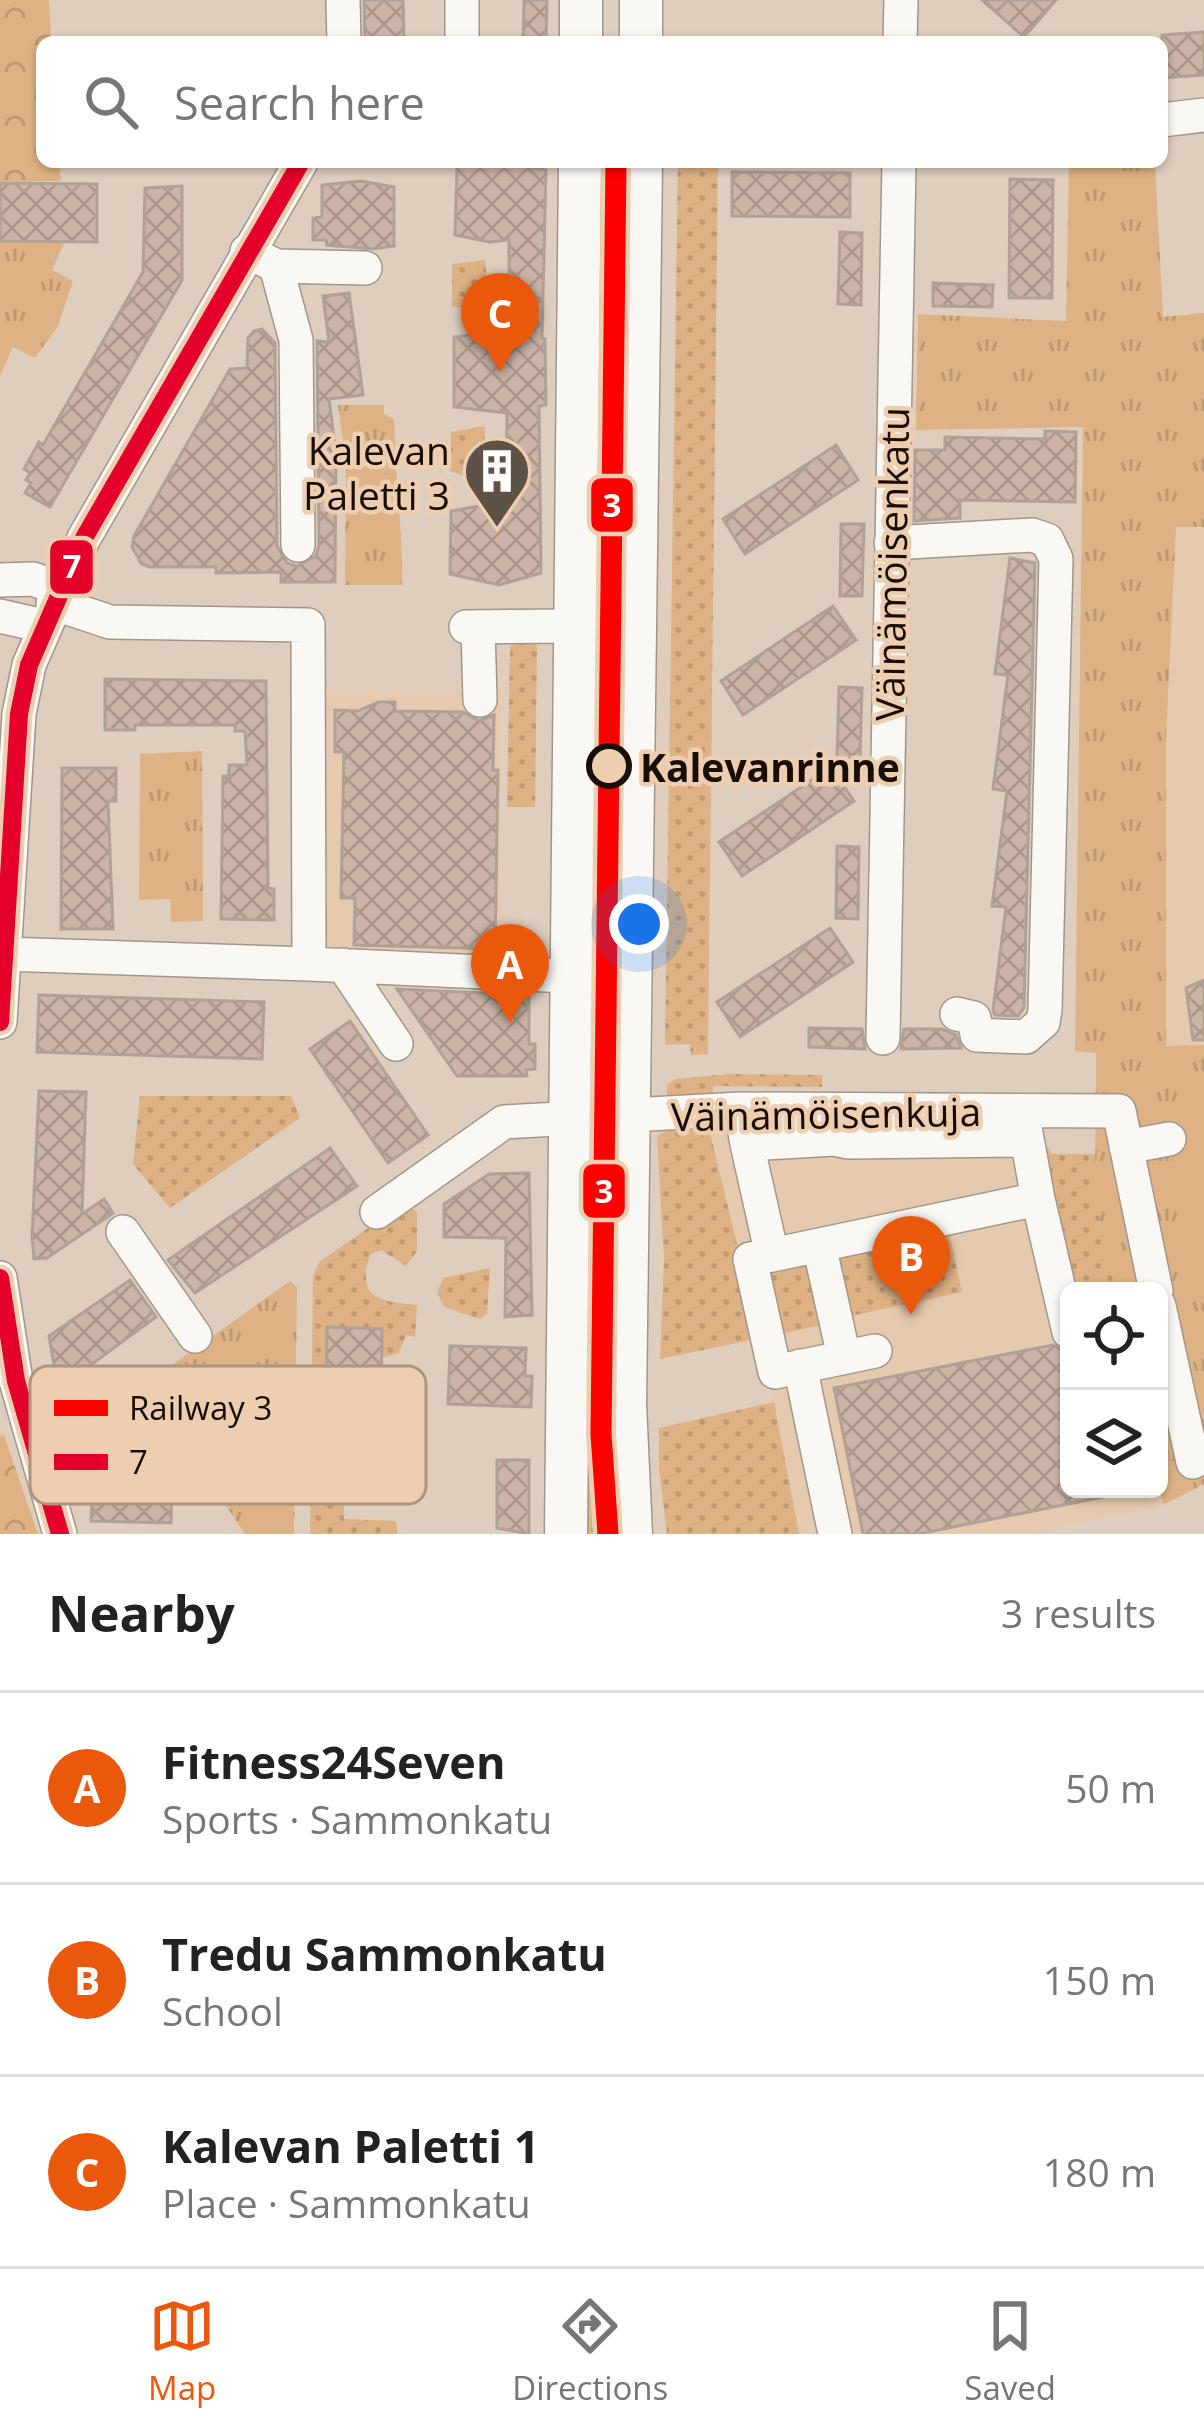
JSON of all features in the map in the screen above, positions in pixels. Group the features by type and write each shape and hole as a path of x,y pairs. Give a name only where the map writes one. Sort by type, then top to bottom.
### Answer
{"main road":[{"path":"581,0 581,36"},
{"path":"641,0 641,36"},
{"path":"580,168 569,976 598,1118 625,1404 632,1534"},
{"path":"566,1534 598,1118 640,168"}],"street":[{"path":"343,0 344,36"},
{"path":"462,0 462,36"},
{"path":"900,36 901,0"},
{"path":"1168,119 1204,116"},
{"path":"0,1022 19,715 29,665 84,538 262,258 299,168"},
{"name":"Väinämöisenkatu","path":"884,1038 899,168"},
{"path":"262,258 365,268"},
{"path":"262,258 296,340 298,545"},
{"path":"891,543 1032,535 1047,541 1056,560 1049,968 1043,1022 1027,1037 976,1035 974,1018 957,1014"},
{"path":"0,580 33,579 52,606"},
{"path":"0,616 52,606 110,622 308,625 308,964"},
{"path":"480,700 472,627 574,626"},
{"path":"3,954 569,976"},
{"path":"344,965 396,1044"},
{"path":"740,1109 772,1255"},
{"name":"Väinämöisenkuja","path":"377,1212 504,1122 740,1109 1024,1125 1057,1111 1119,1111 1126,1147"},
{"path":"747,1144 849,1142 1024,1125 1060,1293"},
{"path":"1154,1282 1126,1147 1169,1139"},
{"path":"835,1534 788,1369 750,1259 1038,1199"},
{"path":"123,1232 195,1336"},
{"path":"788,1369 859,1354 819,1245"},
{"path":"0,1278 16,1381 30,1430"},
{"path":"1168,1347 1193,1462"},
{"path":"51,1504 60,1534"}],"shaded area":[{"path":"1176,527 1204,527 1204,1045 1166,1046 1166,738"},
{"path":"327,690 501,690 501,959 326,958"},
{"path":"773,1129 1041,1157 1095,1154 1095,1199 1072,1282 1060,1282 1060,1498 1162,1498 1163,1505 1027,1534 799,1534 711,1133"}],"green space":[{"path":"0,0 49,0 51,36 36,36 36,168 60,168 61,181 0,181"},
{"path":"678,168 718,168 708,1054 691,1055 690,1044 665,1045"},
{"path":"1069,168 1155,168 1163,317 1204,313 1204,527 1176,527 1166,738 1166,1046 1204,1045 1204,1484 1163,1505 1162,1498 1168,1498 1168,1282 1113,1282 1095,1199 1096,1053 1075,1051 1083,427 916,430 918,314 1066,321"},
{"path":"589,180 629,181 627,643 581,643"},
{"path":"0,241 65,241 52,270 73,281 58,326 35,358 13,347 0,376"},
{"path":"485,260 487,281 480,282 484,313 452,306 452,264"},
{"path":"338,405 384,405 384,414 394,419 402,585 345,585 346,462"},
{"path":"485,426 484,483 450,471 451,432"},
{"path":"518,640 533,640 537,647 535,807 507,807 510,647"},
{"path":"202,751 203,921 171,922 170,899 139,900 140,754"},
{"path":"579,867 624,868 620,1072 581,1072"},
{"path":"822,1075 822,1087 713,1086 713,1097 667,1101 667,1085 675,1079"},
{"path":"140,1096 291,1096 300,1118 170,1208 133,1164"},
{"path":"1204,1107 1204,1303 1201,1303 1164,1115"},
{"path":"709,1129 760,1338 660,1359 664,1259 657,1136 667,1131"},
{"path":"1041,1138 1052,1154 1095,1154 1121,1169 1143,1282 1067,1282"},
{"path":"576,1169 622,1172 625,1534 575,1534"},
{"path":"403,1204 417,1212 417,1251 406,1266 381,1250 370,1255 366,1271 370,1291 377,1296 417,1305 415,1337 406,1335 399,1353 382,1358 382,1329 328,1328 327,1366 312,1366 313,1276 319,1262"},
{"path":"948,1228 962,1292 842,1318 829,1253"},
{"path":"815,1255 830,1323 770,1336 756,1268"},
{"path":"490,1268 487,1314 480,1319 444,1307 437,1293 443,1278"},
{"path":"290,1281 297,1287 296,1366 170,1366"},
{"path":"774,1402 799,1534 667,1534 659,1428"},
{"path":"4,1435 38,1534 0,1534 0,1436"},
{"path":"225,1504 294,1504 294,1534 245,1534"},
{"path":"310,1504 344,1504 344,1519 396,1521 398,1534 310,1534"}],"building":[{"path":"364,0 403,0 404,36 365,36"},
{"path":"524,0 547,0 546,36 523,36"},
{"path":"982,0 1056,0 1023,36"},
{"path":"1204,32 1204,75 1168,78 1168,36 1162,35"},
{"path":"457,168 546,170 542,338 546,405 539,406 541,573 499,585 450,574 451,511 506,501 507,413 454,407 454,337 508,330 508,298 482,299 482,281 509,281 509,240 490,242 455,235"},
{"path":"732,172 850,173 850,217 732,216"},
{"path":"1010,179 1053,180 1052,298 1009,298"},
{"path":"361,181 394,187 394,246 373,249 313,240 313,218 322,217 322,185"},
{"path":"0,183 97,184 97,242 0,241"},
{"path":"182,186 182,280 50,507 25,493 31,483 24,469 39,442 43,445 143,272 145,188"},
{"path":"840,232 862,233 861,305 838,304"},
{"path":"933,283 993,285 992,307 933,306"},
{"path":"349,293 363,395 329,399 336,453 335,582 281,582 281,572 216,573 216,567 141,563 132,547 134,536 230,369 247,368 248,338 262,329 275,343 277,546 287,563 297,566 316,556 317,341 329,342 323,296"},
{"path":"1045,431 1076,432 1075,502 960,500 960,518 914,521 915,450 945,450 945,437 1045,439"},
{"path":"836,445 858,480 745,554 723,519"},
{"path":"841,524 864,524 862,596 840,596"},
{"path":"1010,558 1035,563 1024,1008 1018,1016 995,1015 993,1010 1006,907 992,906 1007,791 993,789 1008,675 995,674"},
{"path":"833,606 856,640 743,715 721,681"},
{"path":"105,679 266,681 268,888 274,889 274,920 221,919 223,776 229,776 229,765 247,765 245,731 235,731 235,725 135,725 135,730 105,730"},
{"path":"839,687 862,688 860,760 837,759"},
{"path":"378,702 395,702 395,711 463,712 479,721 494,715 493,770 498,770 495,949 354,945 355,898 341,898 344,752 335,752 335,710 358,711"},
{"path":"831,767 854,801 742,876 719,842"},
{"path":"62,768 116,768 116,801 108,801 113,929 61,929"},
{"path":"837,846 859,847 858,919 836,918"},
{"path":"830,928 853,962 740,1037 717,1002"},
{"path":"1204,980 1204,1040 1193,1040 1186,988"},
{"path":"397,989 529,995 529,1044 535,1044 535,1069 526,1070 527,1076 457,1076"},
{"path":"39,995 264,1002 262,1059 37,1052"},
{"path":"350,1021 428,1135 388,1163 310,1049"},
{"path":"809,1028 862,1029 865,1049 809,1047"},
{"path":"904,1029 942,1029 956,1035 961,1048 901,1049"},
{"path":"39,1091 86,1092 82,1214 104,1199 113,1213 47,1258 34,1259 32,1237"},
{"path":"330,1148 357,1186 195,1293 168,1260"},
{"path":"529,1173 532,1315 505,1317 506,1238 444,1237 444,1204 489,1174"},
{"path":"130,1280 156,1317 89,1366 54,1366 49,1336"},
{"path":"327,1327 382,1329 382,1366 327,1366"},
{"path":"1053,1345 1060,1349 1060,1498 1098,1498 918,1534 863,1534 834,1388"},
{"path":"450,1346 526,1348 525,1376 532,1376 531,1407 448,1404"},
{"path":"497,1460 529,1460 529,1534 497,1528"},
{"path":"92,1504 171,1504 171,1523 91,1521"}],"rail line":[{"name":"3","path":"608,1534 601,1434 616,168"}],"transit line":[{"name":"7","path":"0,1022 19,714 29,665 84,538 298,168"},
{"name":"7","path":"0,1278 16,1381 30,1430"},
{"name":"7","path":"51,1504 60,1534"}],"place":[{"name":"Kalevan Paletti 1","path":"500,372"},
{"name":"Kalevan Paletti 3","path":"497,530"},
{"name":"Kalevanrinne","path":"609,766"},
{"name":"Fitness24Seven","path":"510,1023"},
{"name":"Tredu Sammonkatu","path":"911,1315"}]}
